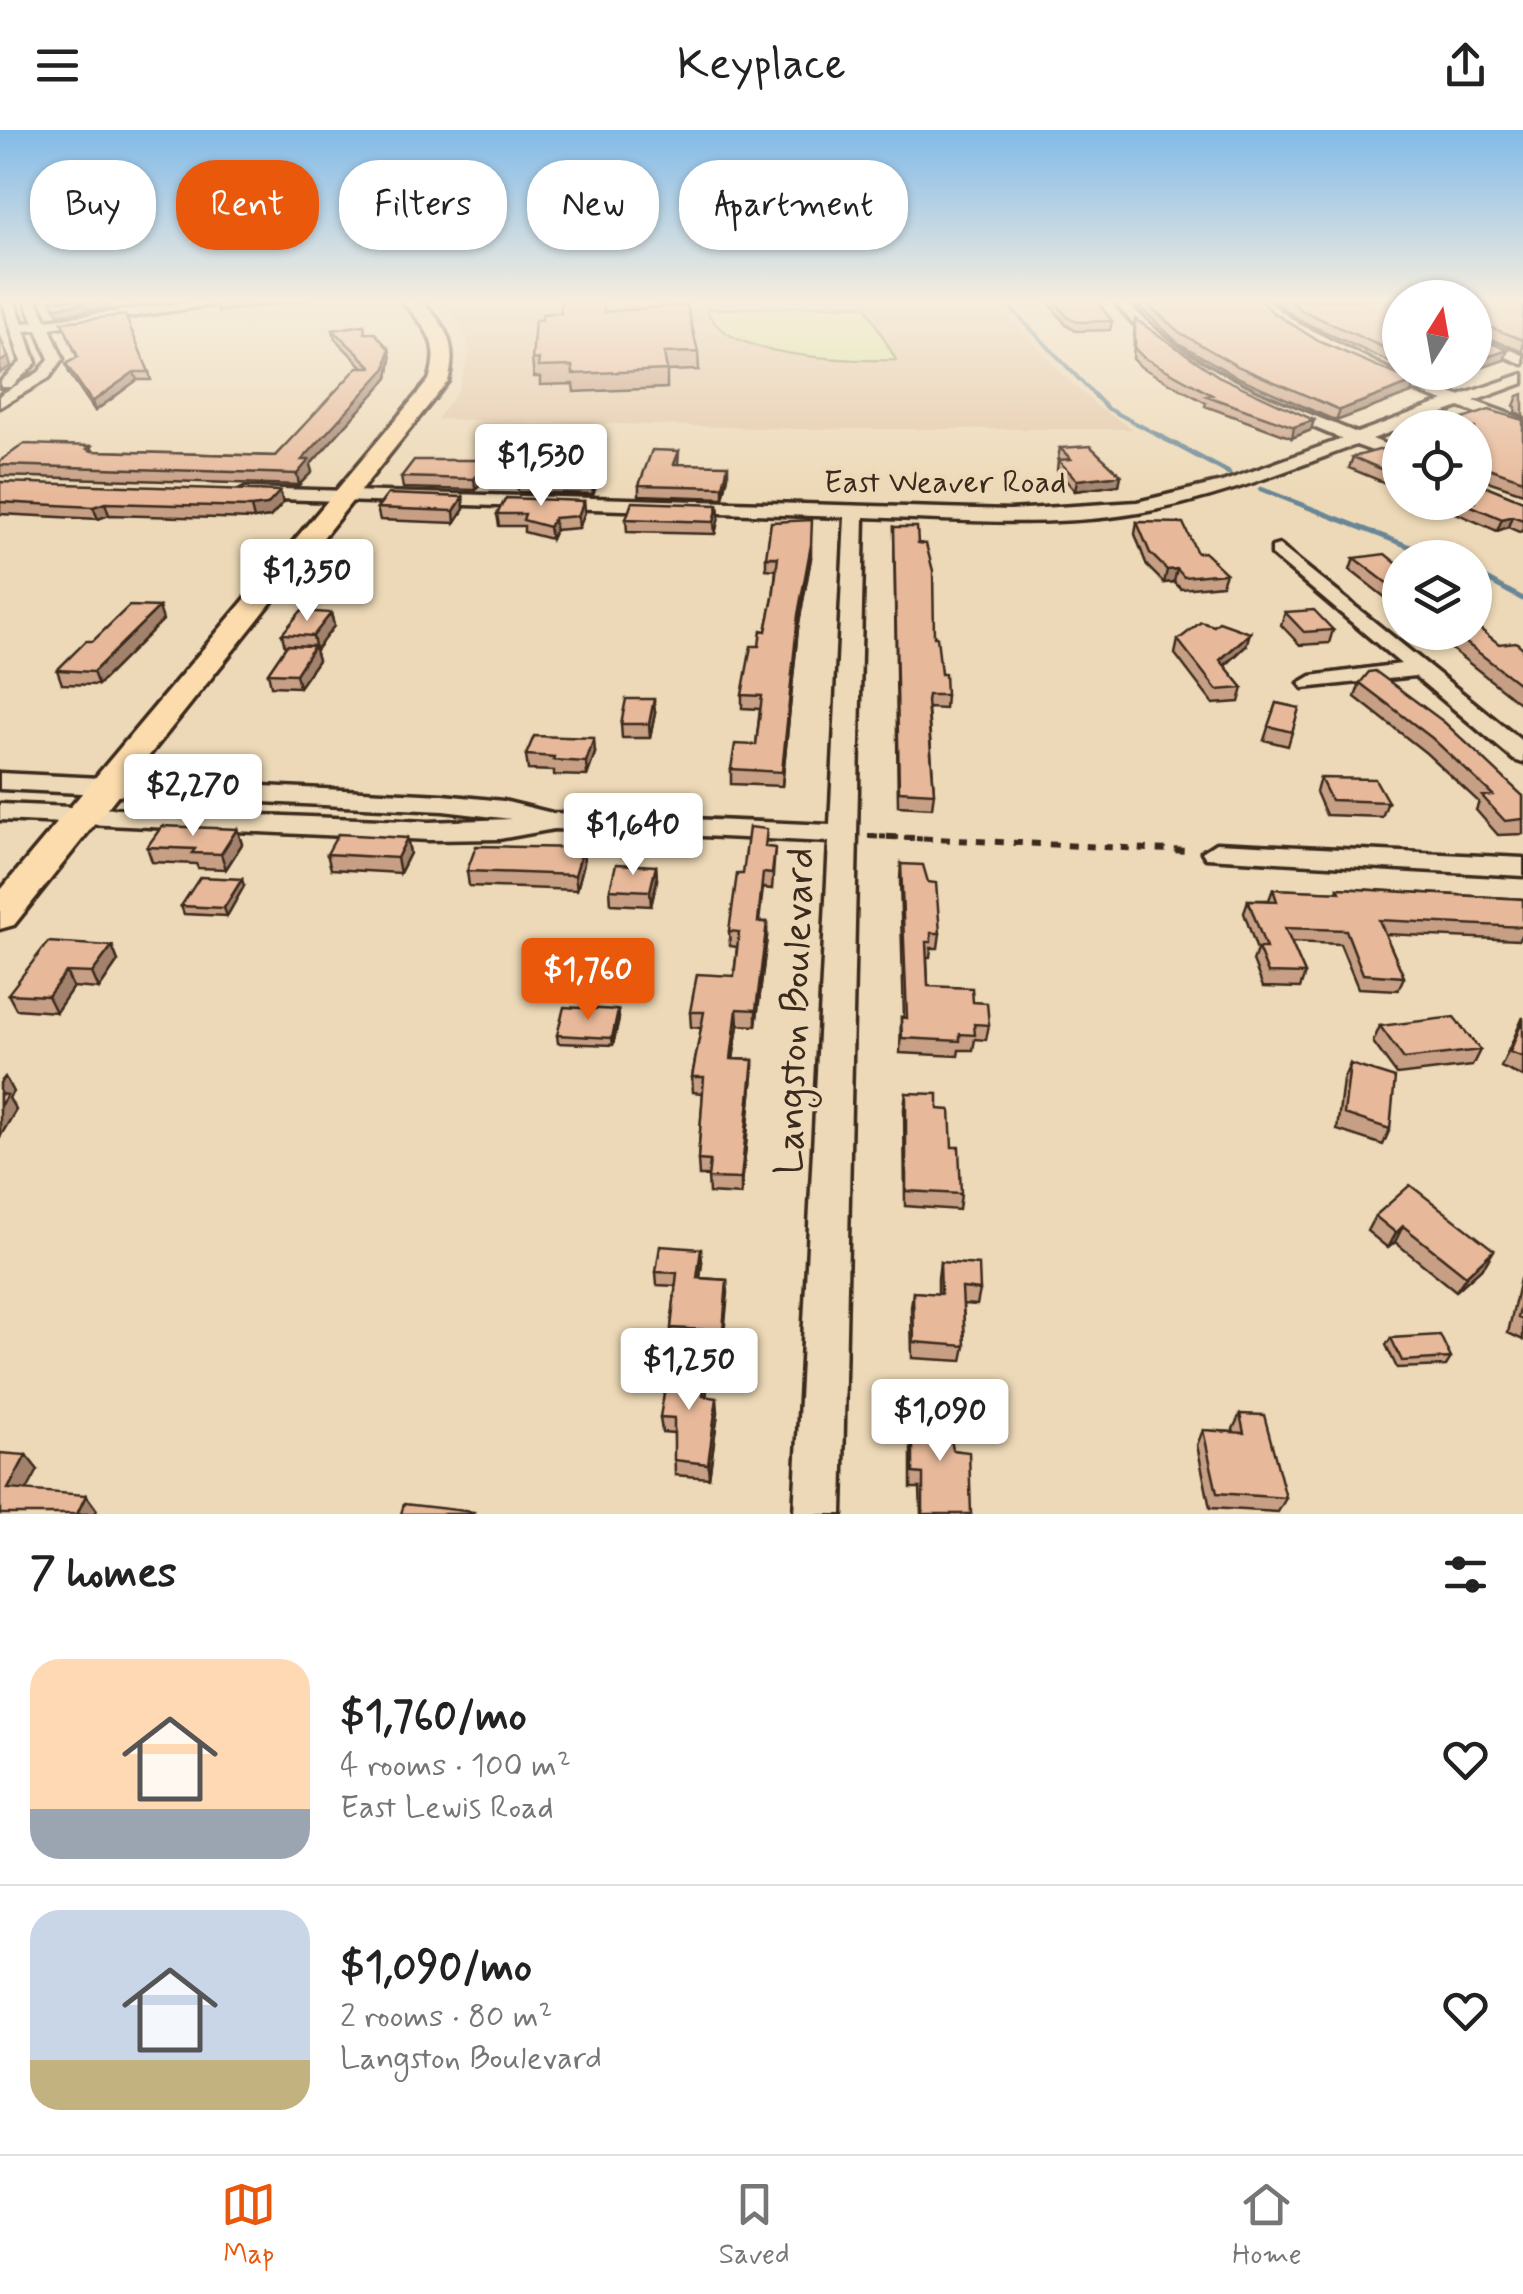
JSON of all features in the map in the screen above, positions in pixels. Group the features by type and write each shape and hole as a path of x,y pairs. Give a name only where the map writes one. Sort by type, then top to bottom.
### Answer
{"main road":[{"path":"0,916 434,388 445,365"}],"street":[{"path":"0,388 27,365"},
{"path":"0,402 54,365"},
{"path":"1202,365 1233,384 1382,449"},
{"path":"1368,365 1399,380 1523,424"},
{"name":"East Weaver Road","path":"218,492 1010,516 1137,508 1228,486 1523,378"},
{"name":"Langston Boulevard","path":"818,1514 854,512"},
{"path":"1279,551 1523,755"},
{"path":"1311,683 1419,669"},
{"path":"0,782 443,803 503,808 554,822"},
{"path":"0,812 429,831 499,830 554,822 845,834"},
{"path":"1216,852 1523,866"}],"path":[{"path":"845,834 1216,852"}],"shaded area":[{"path":"466,365 1054,365 1098,407 1133,429 799,429 437,419 458,390"}],"building":[{"path":"66,365 146,365 149,372 134,372 92,402"},
{"path":"369,365 387,365 302,460 309,460 297,474 0,465 0,461 24,444 91,446 87,449 92,451 275,456 358,367 372,367"},
{"path":"538,365 666,365 667,370 573,374 572,366"},
{"path":"1157,365 1201,365 1314,420 1294,427 1207,396 1212,395"},
{"path":"1235,365 1373,365 1382,368 1382,390 1393,390 1340,410"},
{"path":"1492,411 1523,420 1523,480 1492,469"},
{"path":"1090,446 1121,475 1077,480 1058,460 1071,459 1060,448"},
{"path":"1382,449 1382,469 1353,457"},
{"path":"652,450 679,451 674,464 728,465 723,487 639,485"},
{"path":"414,460 486,460 474,479 401,477"},
{"path":"528,461 599,466 592,482 517,480"},
{"path":"0,482 280,491 267,505 251,507 105,503 93,507 0,502"},
{"path":"1492,488 1523,501 1523,520 1512,516 1502,519 1492,515"},
{"path":"388,494 463,497 454,511 377,508"},
{"path":"506,498 584,501 578,516 554,518 549,527 523,520 525,514 497,514"},
{"path":"632,502 718,505 714,522 626,519"},
{"path":"812,520 782,772 731,769 735,744 756,745 762,696 742,695 751,646 759,646 761,630 766,631 773,598 778,557 766,557 771,522"},
{"path":"1137,522 1183,523 1197,553 1204,552 1226,573 1184,577 1177,569 1167,570 1150,553"},
{"path":"894,527 917,527 918,543 926,544 933,571 934,637 941,674 945,674 946,695 928,695 927,701 934,793 899,791"},
{"path":"1382,554 1382,579 1354,558"},
{"path":"129,606 159,607 93,672 57,670 86,641 93,641"},
{"path":"1314,610 1333,630 1304,632 1285,612"},
{"path":"301,611 331,613 313,636 282,634"},
{"path":"1201,622 1214,626 1219,622 1250,633 1220,660 1243,688 1217,690 1178,640"},
{"path":"1492,638 1499,644 1516,642 1523,648 1523,687 1475,650 1492,650"},
{"path":"287,645 314,646 296,674 268,673"},
{"path":"1375,671 1444,722 1523,796 1523,819 1505,821 1482,796 1493,795 1432,738 1360,683"},
{"path":"626,699 654,699 649,724 621,724"},
{"path":"1276,703 1299,708 1292,732 1268,726"},
{"path":"534,736 594,738 586,762 526,755"},
{"path":"1320,778 1375,779 1388,802 1331,800"},
{"path":"162,826 237,829 221,854 147,847"},
{"path":"749,827 767,829 765,847 775,848 772,874 763,873 758,922 767,922 756,1010 737,1009 731,1059 753,1060 741,1179 708,1178 710,1161 698,1160 704,1077 692,1077 704,1012 690,1012 697,974 734,976 739,932 729,931"},
{"path":"338,834 407,838 397,858 327,854"},
{"path":"476,846 583,848 575,875 467,871"},
{"path":"616,864 656,866 650,891 610,889"},
{"path":"901,864 923,865 928,882 936,883 940,933 931,933 931,942 926,942 928,986 972,988 973,1002 987,1003 989,1025 974,1024 975,1035 960,1034 960,1041 902,1038 901,1017 907,1018"},
{"path":"200,877 242,879 224,908 181,906"},
{"path":"1338,888 1523,899 1523,927 1379,920 1404,977 1363,974 1346,930 1285,928 1305,974 1268,973 1258,948 1266,948 1248,900 1277,901 1273,889 1340,892"},
{"path":"48,942 112,946 92,973 66,972 48,996 8,994"},
{"path":"564,1007 618,1010 612,1038 557,1035"},
{"path":"1454,1017 1480,1050 1404,1059 1380,1026"},
{"path":"1523,1019 1523,1057 1510,1052"},
{"path":"1350,1064 1395,1078 1390,1129 1344,1114"},
{"path":"906,1093 938,1094 938,1109 950,1110 952,1147 959,1147 961,1194 906,1191"},
{"path":"1410,1185 1494,1250 1466,1276 1403,1226 1396,1233 1375,1216"},
{"path":"660,1246 701,1249 697,1278 727,1280 723,1331 671,1328 677,1273 656,1272"},
{"path":"940,1262 979,1265 980,1290 962,1288 965,1346 914,1342 913,1292 941,1294"},
{"path":"1440,1335 1451,1358 1402,1361 1391,1338"},
{"path":"669,1364 707,1368 703,1396 717,1398 708,1464 674,1460 674,1418 660,1417"},
{"path":"913,1405 945,1408 953,1450 969,1452 971,1514 923,1514 923,1474 913,1473"},
{"path":"1240,1414 1264,1415 1286,1498 1217,1493 1203,1430 1244,1433"},
{"path":"0,1453 26,1455 8,1489 86,1495 77,1514 0,1514"},
{"path":"404,1504 474,1512 401,1514"}],"waterway":[{"path":"1065,365 1107,408 1160,436"},
{"path":"1156,434 1229,473"},
{"path":"1261,489 1393,540"},
{"path":"1492,582 1523,599"}]}
